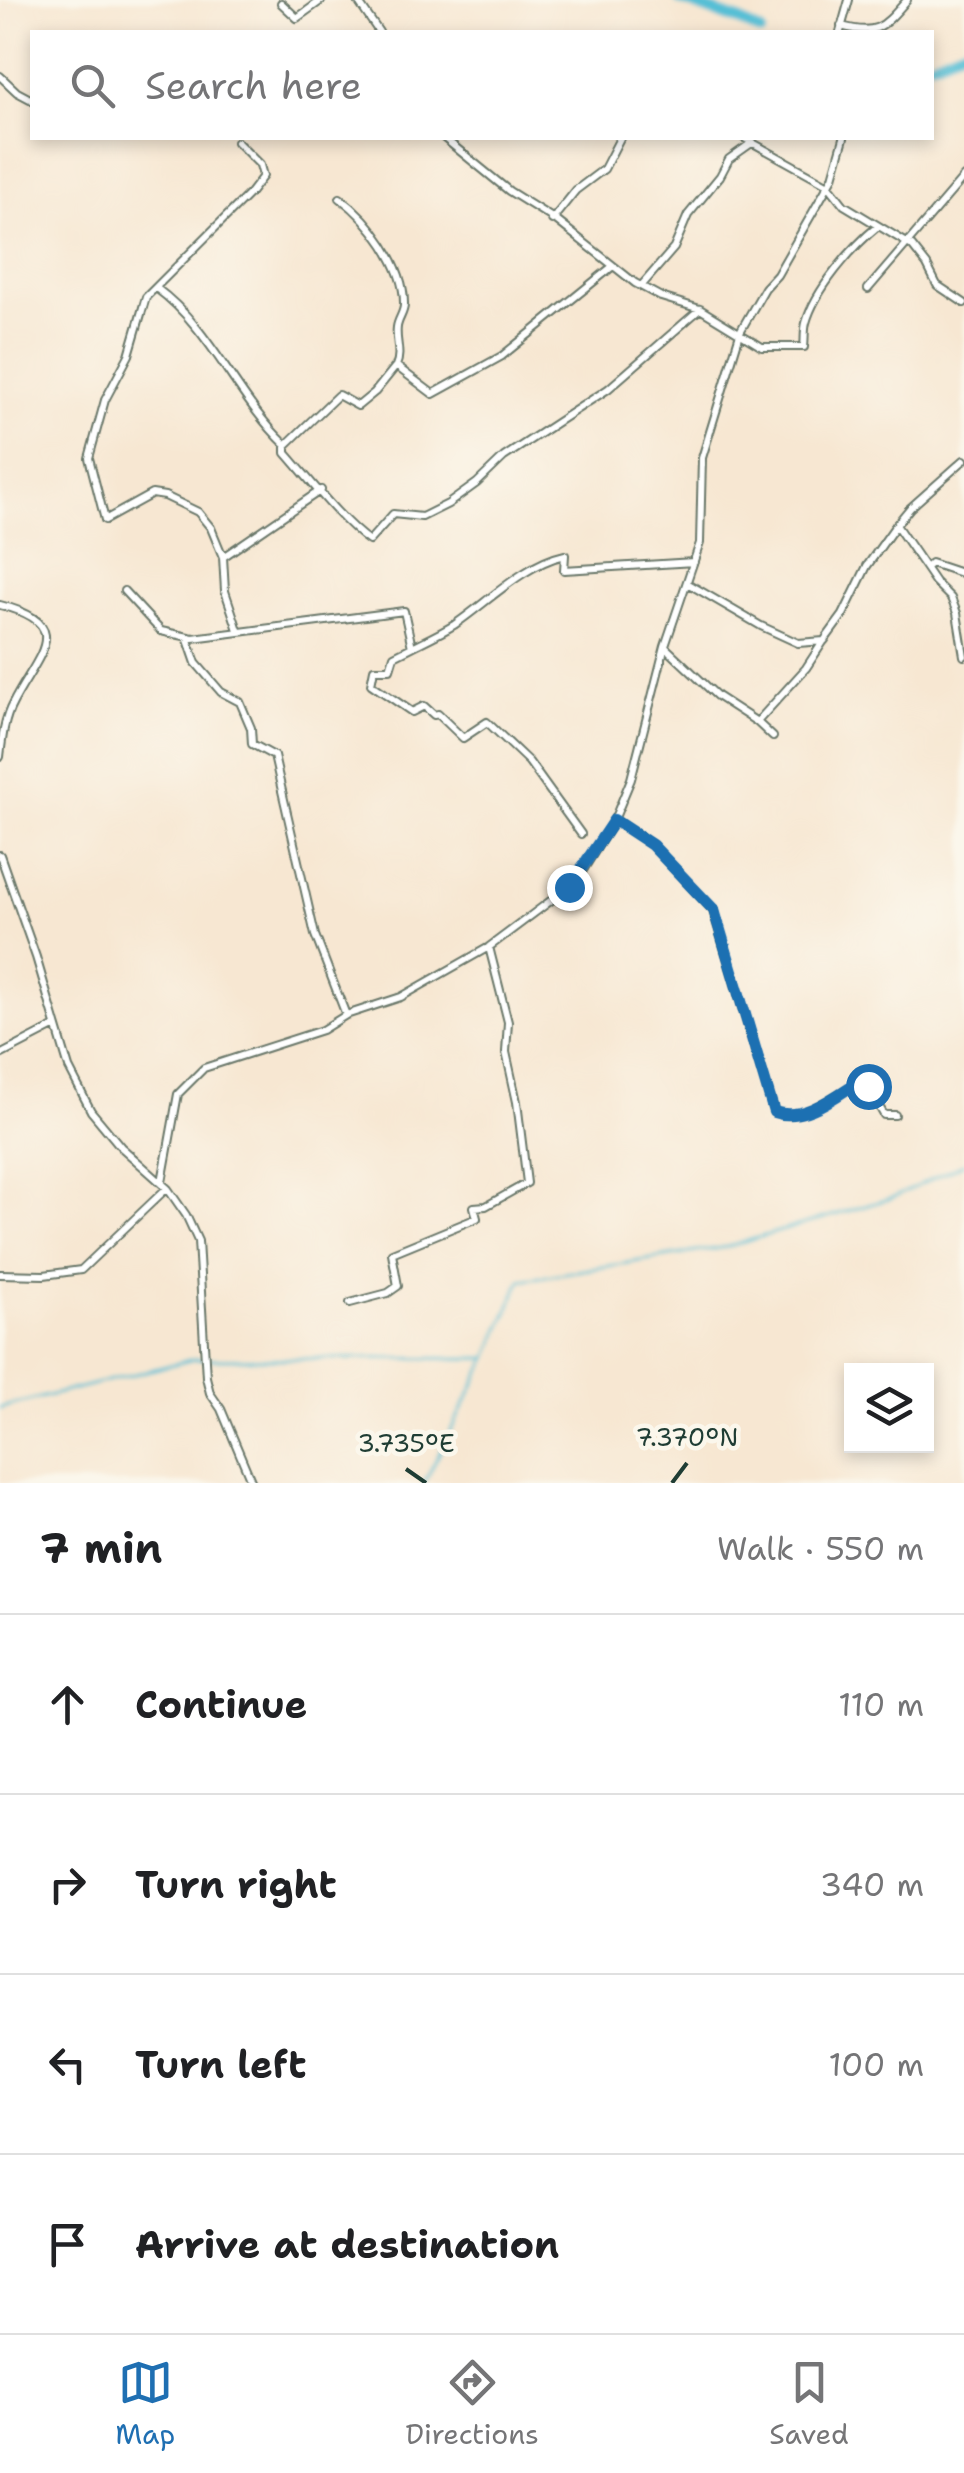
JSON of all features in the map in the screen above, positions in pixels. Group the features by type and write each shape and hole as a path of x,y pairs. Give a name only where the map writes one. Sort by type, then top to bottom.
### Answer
{"street":[{"path":"281,3 297,18 322,0"},
{"path":"358,0 378,30"},
{"path":"841,29 849,0"},
{"path":"874,30 907,0"},
{"path":"0,76 30,99"},
{"path":"446,140 613,266 661,296 700,309 762,347 804,347 806,322 828,282 857,245 878,226"},
{"path":"552,220 576,190 604,169 619,140"},
{"path":"748,140 827,185 844,205 908,243 927,265 937,286 964,303"},
{"path":"0,1274 44,1276 82,1270 164,1185 178,1094 195,1075 214,1063 322,1030 346,1015 401,997 489,947 569,887 614,820 631,780 664,646 700,543 702,458 740,334 827,185 838,164 844,140"},
{"path":"237,142 260,165 263,176 250,194 146,297 129,354 105,400 89,458 105,520 152,494 198,512 211,528 223,556 226,591 238,630"},
{"path":"642,285 674,248 688,214 729,159 752,142"},
{"path":"868,289 964,177"},
{"path":"340,198 382,244 401,284 405,308 397,327 400,356 375,392 358,406 338,394 286,445 286,453 350,528 369,541 394,514 422,516 478,484 504,456 608,389 700,309"},
{"path":"396,366 433,394 502,356 613,266"},
{"path":"156,288 192,318 260,420 286,445"},
{"path":"758,722 806,668 843,615 867,566 896,525 964,460"},
{"path":"223,556 321,490"},
{"path":"896,525 935,582 951,598 964,656"},
{"path":"581,834 529,762 488,722 464,738 438,714 424,706 412,712 370,684 374,669 390,670 394,656 454,624 546,559 565,554 564,570 694,562"},
{"path":"927,567 931,563 964,574"},
{"path":"687,584 798,643 824,640"},
{"path":"124,591 162,631 188,636 404,611 412,647"},
{"path":"0,605 34,616 45,643 10,707 0,756"},
{"path":"188,636 196,663 220,692 240,702 252,728 252,744 274,756 315,935 346,1015"},
{"path":"664,646 717,696 758,722 773,737"},
{"path":"614,820 652,845 714,910 774,1112 785,1115 807,1111 860,1082 868,1086 884,1115 895,1116"},
{"path":"0,855 36,956 69,1068 91,1111 121,1147 164,1185 186,1215 198,1241 210,1392 252,1483"},
{"path":"350,1303 388,1294 398,1286 392,1253 477,1218 474,1207 486,1206 527,1182 506,1052 508,1022 489,947"},
{"path":"0,1055 56,1026"},
{"path":"154,1175 166,1171"}],"waterway":[{"path":"680,0 757,30"},
{"path":"934,61 964,49"},
{"path":"424,1483 488,1358 521,1280 727,1247 895,1197 964,1163"},
{"path":"0,1408 194,1359 487,1358"}],"route":[{"path":"569,887 614,820 629,827 652,845 714,910 774,1112 798,1113 827,1102 856,1083 868,1086"}]}
